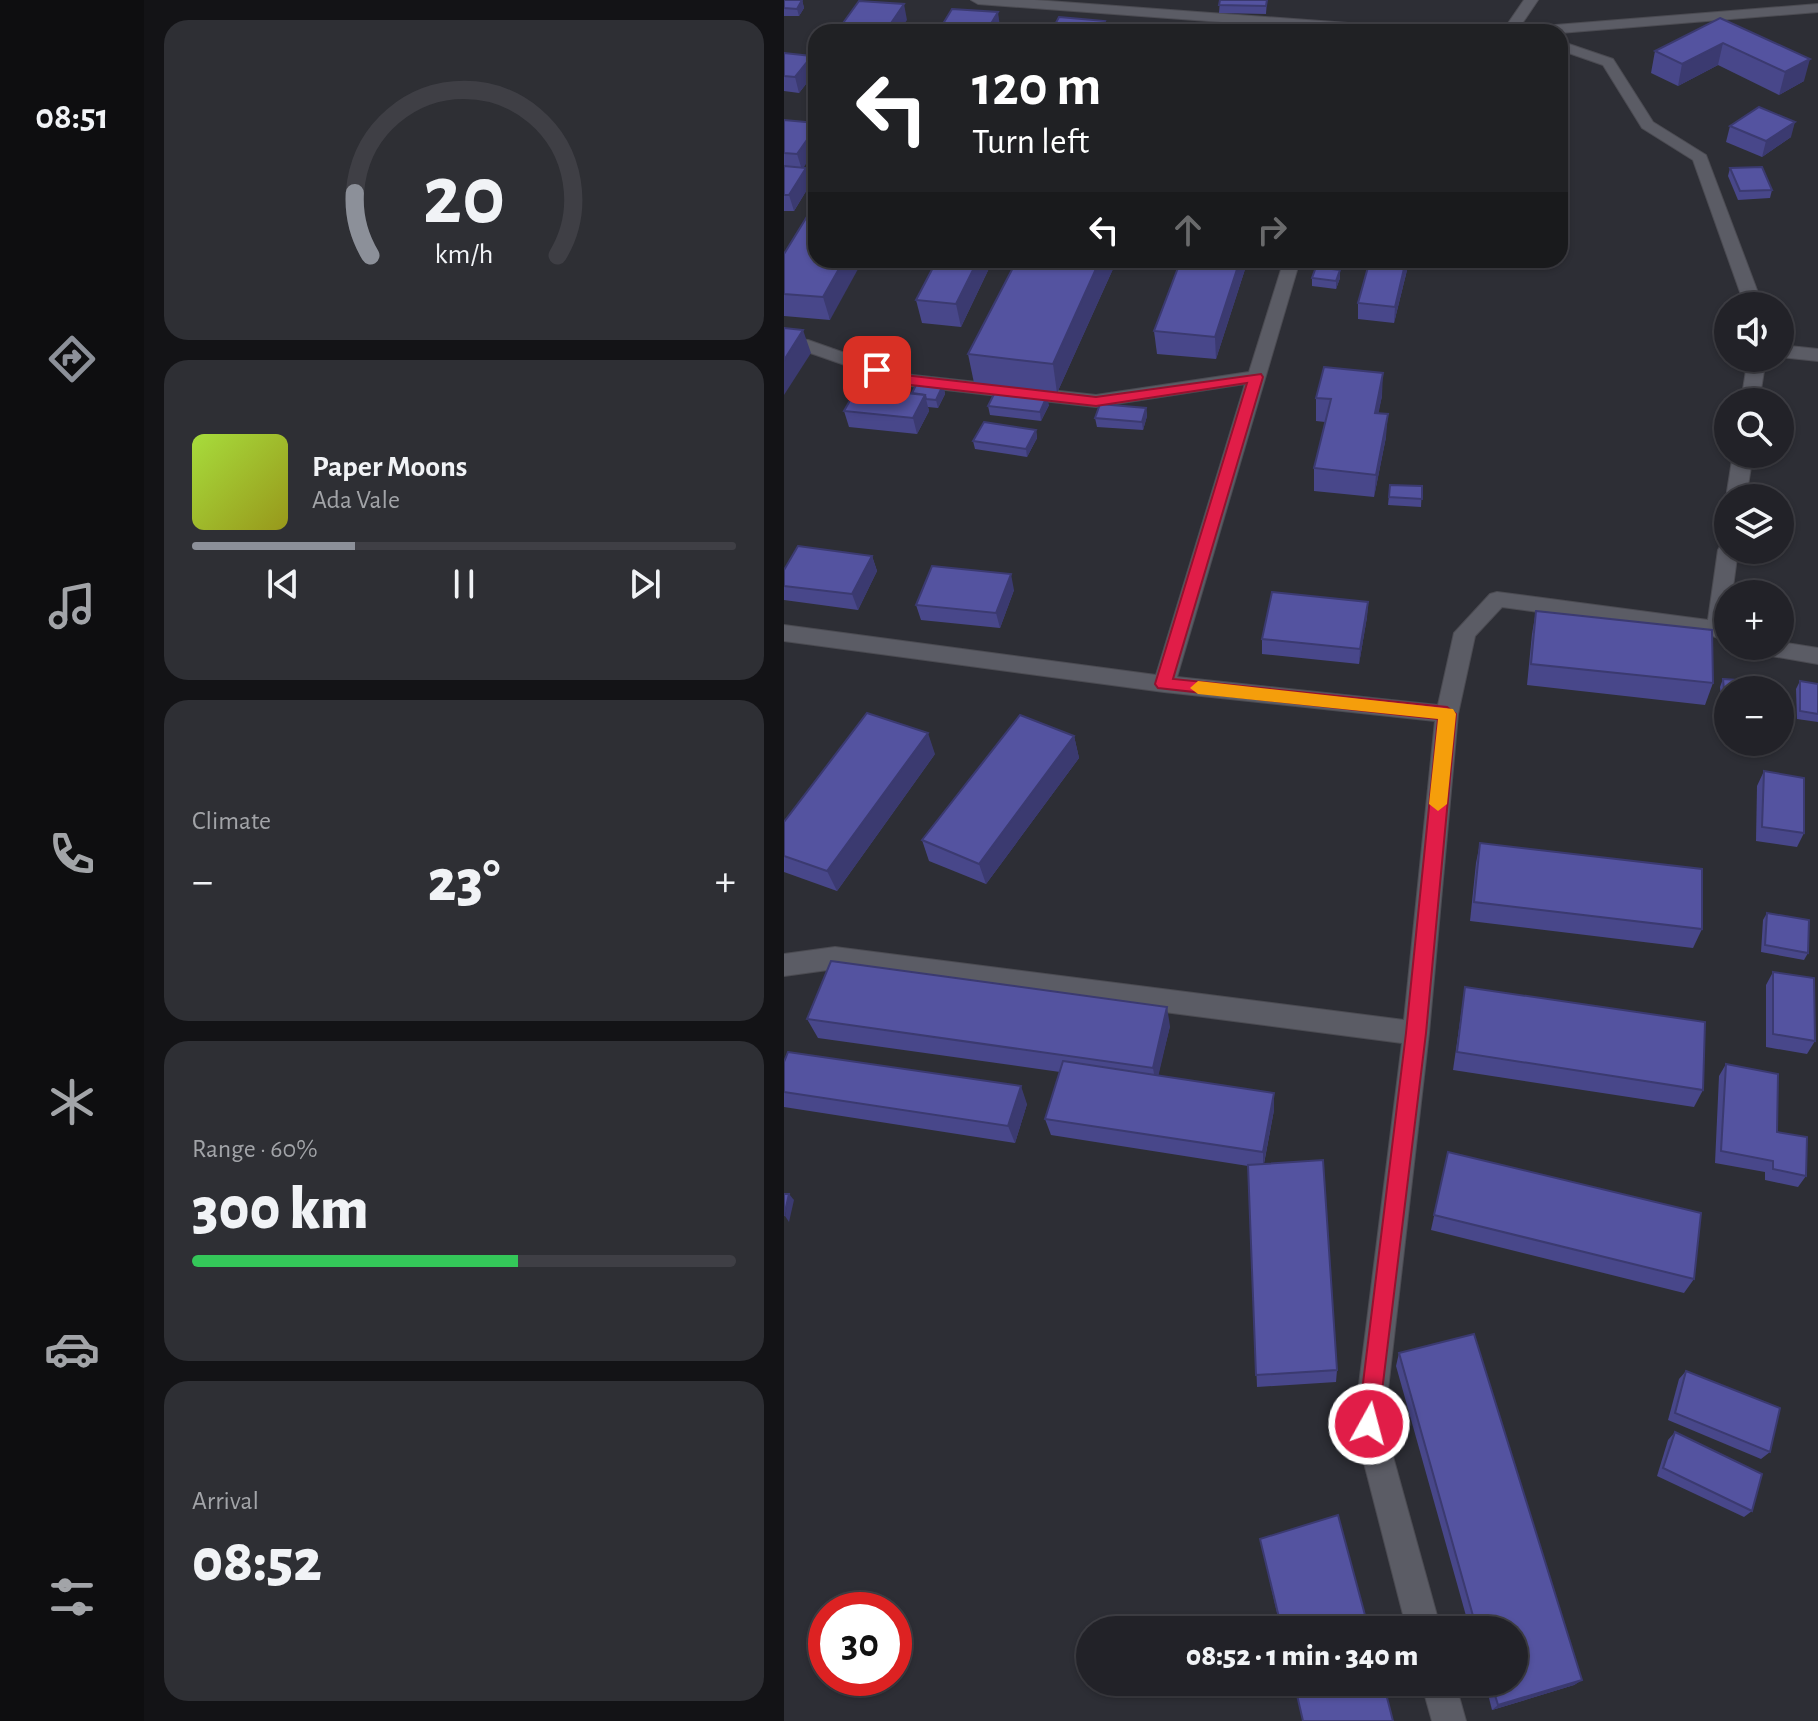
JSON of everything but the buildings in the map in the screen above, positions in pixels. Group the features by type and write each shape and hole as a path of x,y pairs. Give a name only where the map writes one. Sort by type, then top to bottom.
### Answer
{"street":[{"path":"978,0 1277,24"},
{"path":"1514,24 1531,0"},
{"path":"1568,28 1818,8"},
{"path":"1568,48 1608,62 1647,125 1700,158 1749,292"},
{"path":"1164,684 1290,268"},
{"path":"784,342 802,344 902,379 1096,401 1256,377"},
{"path":"1794,352 1818,355"},
{"path":"1420,1616 1369,1424 1416,1033 1447,714 1465,633 1497,599 1714,630"},
{"path":"784,633 1164,684 1447,714"},
{"path":"1794,652 1818,656"},
{"path":"784,965 835,958 1416,1033"},
{"path":"1442,1696 1449,1721"}],"slow traffic":[{"path":"1198,688 1447,714 1438,804"}],"route":[{"path":"877,370 902,379 1096,401 1256,377 1164,684 1447,714 1416,1033 1369,1424"}]}
